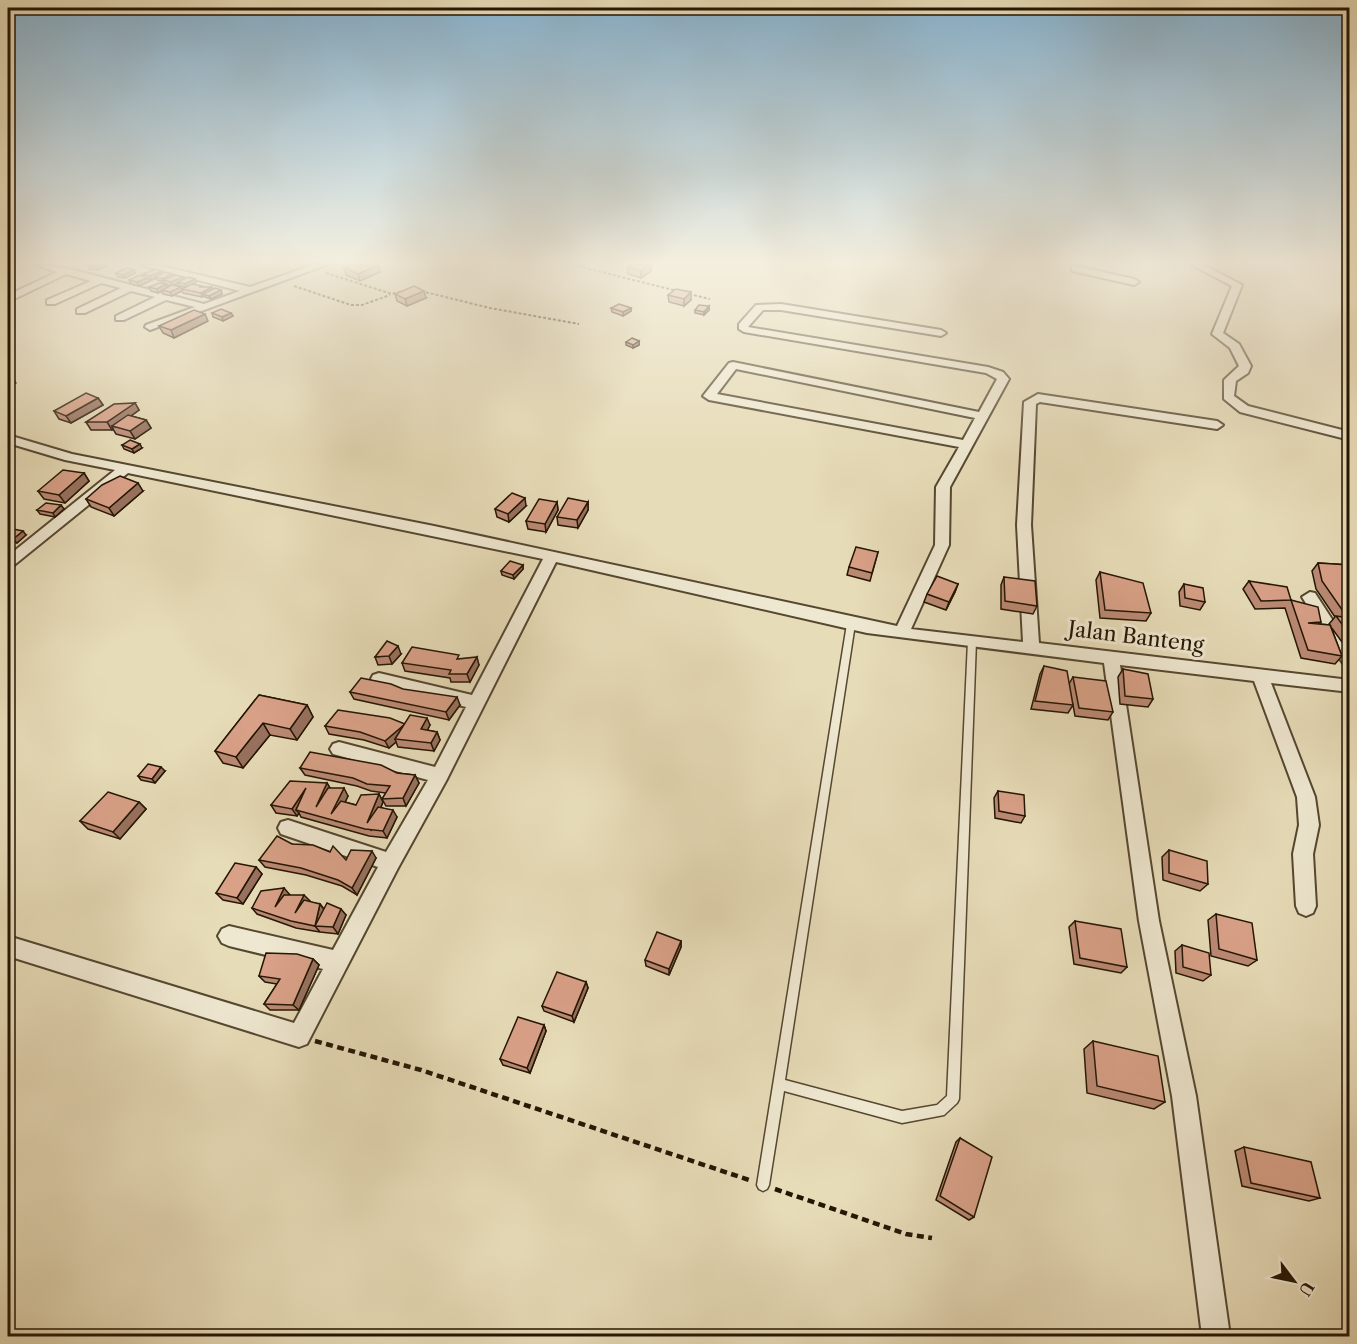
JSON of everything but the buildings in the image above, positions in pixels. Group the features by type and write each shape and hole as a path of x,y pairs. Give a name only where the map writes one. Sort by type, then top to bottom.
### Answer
{"street":[{"path":"744,328 788,339 988,370 999,374 1003,379 943,487 942,545 909,634"},
{"path":"909,328 941,333"},
{"path":"1220,328 1217,334 1235,346 1245,366 1244,371 1230,380 1228,397 1233,404 1244,409 1350,436"},
{"path":"967,445 709,396 733,365 983,416"},
{"path":"1031,647 1024,525 1030,402 1038,398 1217,425"},
{"name":"Jalan Banteng","path":"8,440 70,458 127,467 176,480 552,555 851,624 909,634 1111,656 1350,686"},
{"path":"8,563 127,467"},
{"path":"8,946 299,1036 391,862 440,776 552,555"},
{"path":"1310,597 1350,661"},
{"path":"1111,656 1149,921 1184,1096 1192,1179 1216,1336"},
{"path":"1260,675 1306,797 1309,825 1303,854 1306,906"},
{"path":"379,680 476,703"},
{"path":"339,749 440,776"},
{"path":"288,828 391,862"},
{"path":"229,936 339,962"}],"lane":[{"path":"763,1185 851,624"},
{"path":"779,1084 902,1117 940,1112 954,1099 972,641"}],"path":[{"path":"299,1036 421,1070 906,1234 932,1238"}]}
